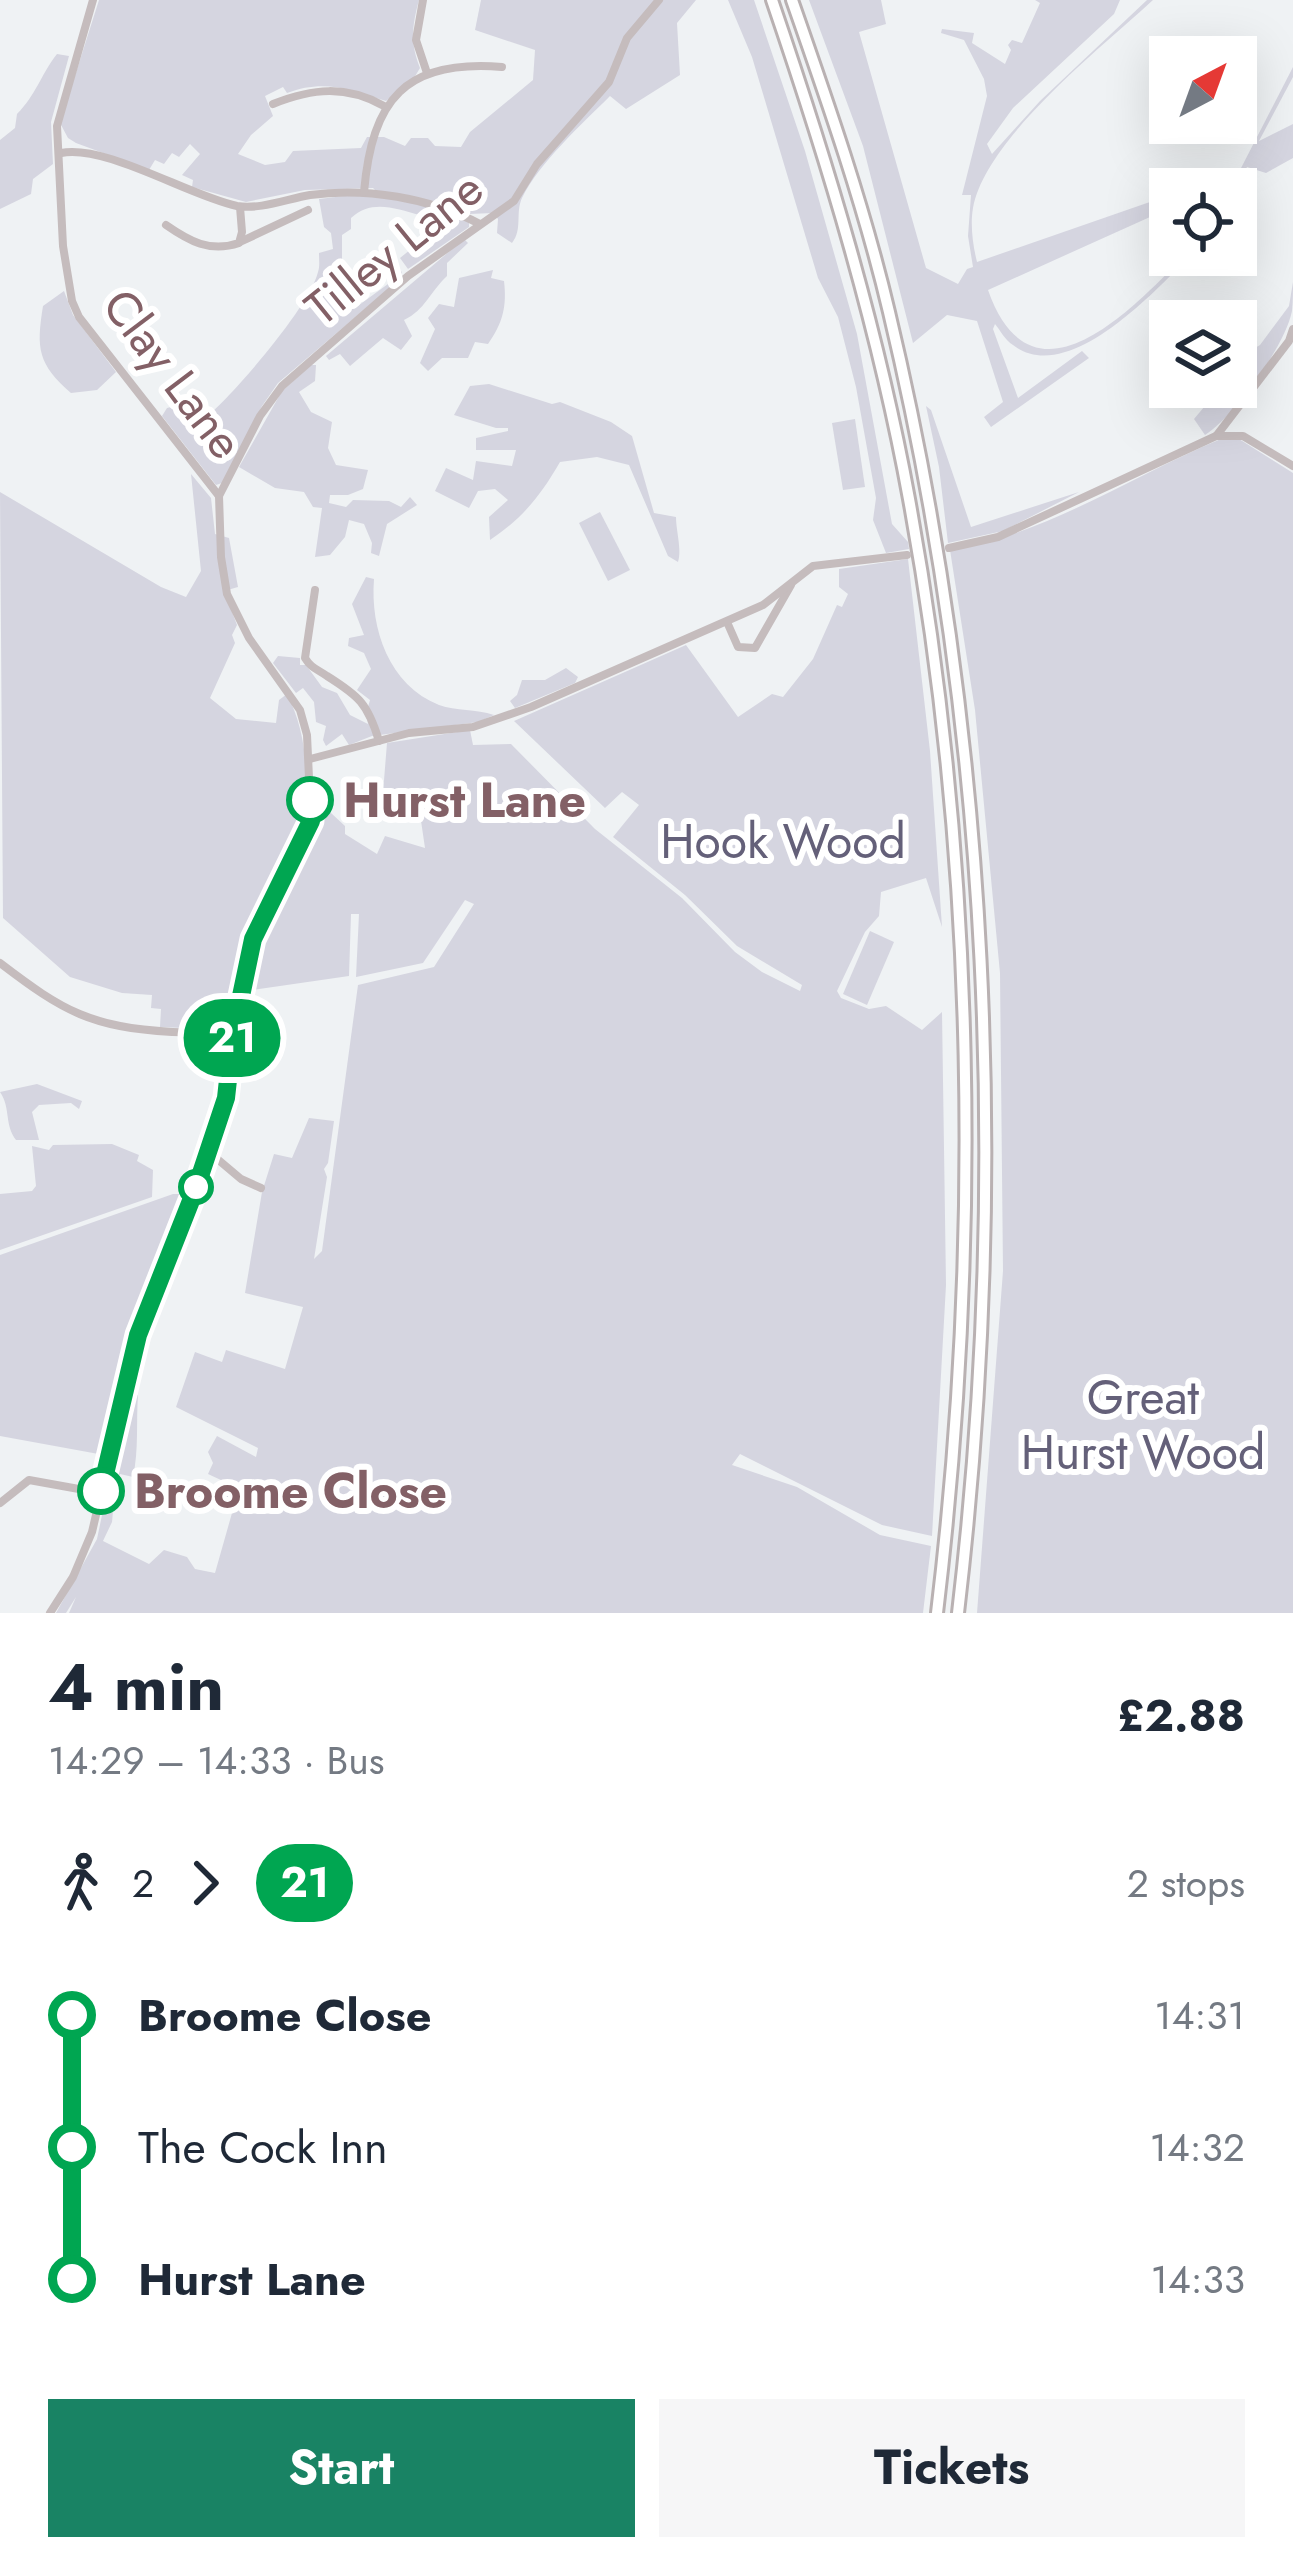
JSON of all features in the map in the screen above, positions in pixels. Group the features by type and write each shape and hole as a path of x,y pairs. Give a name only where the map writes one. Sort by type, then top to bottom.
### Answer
{"highway":[{"path":"772,0 828,164 870,318 909,497 935,661 962,988 964,1196 960,1358 937,1613"},
{"path":"792,0 847,155 889,310 928,493 955,656 981,982 985,1148 979,1359 958,1613"}],"street":[{"name":"Clay Lane","path":"50,1613 79,1565 138,1335 226,1098 253,939 311,821 310,759 300,710 249,638 227,594 219,496 79,317 72,301 63,246 62,153 57,126 93,0"},
{"path":"423,0 416,40 427,73"},
{"name":"Tilley Lane","path":"219,496 260,416 282,386 408,276 514,201 537,164 609,82 628,38 659,0"},
{"path":"364,192 373,131 385,106 427,73 473,64 502,67"},
{"path":"273,104 300,93 336,90 385,106"},
{"path":"62,153 91,153 239,206 364,192 435,206 480,224"},
{"path":"238,243 242,232 239,206"},
{"path":"166,225 194,243 227,247 308,210"},
{"path":"949,548 998,537 1216,436 1293,329"},
{"path":"1234,416 1234,428 1243,436 1293,466"},
{"path":"1216,436 1243,436"},
{"path":"310,759 410,733 473,727 512,714 763,605 813,566 907,555"},
{"path":"727,622 738,647 755,648 791,583"},
{"path":"316,590 305,658 370,710 379,741"},
{"path":"0,963 46,998 99,1024 212,1032 237,1018"},
{"path":"212,1032 232,1047"},
{"path":"209,1152 241,1179 261,1188"},
{"path":"0,1503 4,1493 29,1480 101,1493"}],"green space":[{"path":"99,0 419,0 413,34 420,68 414,78 386,101 325,86 287,93 283,87 265,96 273,116 238,154 265,165 285,162 293,151 361,148 367,137 384,137 405,146 411,138 428,138 435,146 461,147 470,132 533,80 535,50 475,30 481,0 696,0 677,23 680,75 626,109 610,96 587,119 530,185 520,204 512,243 497,233 498,219 493,213 469,214 469,227 408,269 400,258 421,241 420,215 375,207 351,218 351,229 342,235 336,277 349,289 355,308 388,284 387,276 395,267 402,272 400,279 278,383 222,483 216,485 162,416 167,408 179,405 186,416 203,420 250,372 301,306 319,270 319,253 333,249 319,199 377,192 373,188 305,190 246,202 192,187 193,180 182,175 200,154 190,144 179,157 172,153 164,164 155,160 149,170 68,138 60,123"},
{"path":"728,0 754,0 805,151 857,334 892,524 909,549 886,553 873,520 876,498 838,317 818,278 752,57"},
{"path":"809,0 881,0 886,24 859,32 926,268 958,284 973,267 968,236 971,195 962,195 987,96 984,79 964,40 941,33 942,29 974,33 972,43 1005,64 1012,40 1022,43 1040,3 1035,0 1120,0 1114,14 1013,108 987,144 992,154 1040,101 1147,0 1153,0 1048,96 999,153 973,208 973,242 977,262 1149,202 1149,217 988,290 1007,327 1030,345 1055,349 1083,340 1111,324 1164,276 1170,276 1109,329 1059,354 1035,355 1013,345 995,324 1018,398 1082,351 1089,358 991,427 984,417 1003,402 977,321 947,315 913,343 863,146"},
{"path":"57,54 69,56 51,122 53,164 33,179 31,194 0,209 0,140 15,128 17,114"},
{"path":"1293,67 1293,77 1259,141 1293,124 1293,158 1266,173 1241,168"},
{"path":"464,239 468,243 447,263 447,276 404,320 412,336 401,350 383,338 350,366 340,354 329,360 326,356"},
{"path":"493,270 491,278 504,281 505,298 488,344 475,342 468,358 442,358 428,371 420,363 435,329 428,318 439,304 454,307 459,278"},
{"path":"1293,282 1287,326 1257,378 1257,347 1289,306"},
{"path":"64,291 73,315 116,372 97,390 71,393 42,355 43,306"},
{"path":"316,365 315,381 299,392 311,412 332,422 328,448 336,465 368,470 363,489 330,495 329,503 346,507 353,500 389,501 401,507 410,497 417,505 387,524 379,556 371,553 364,524 349,520 345,537 330,555 315,557 322,508 313,507 304,492 275,488 239,467 282,391"},
{"path":"489,384 552,404 560,402 611,422 632,436 654,513 676,517 678,562 668,556 629,465 597,457 560,462 530,506 490,540 489,517 508,500 495,489 478,491 469,508 435,491 446,468 473,480 476,461 512,466 516,450 476,450 476,438 508,428 454,415 470,386"},
{"path":"926,406 971,527 1079,492 1003,531 948,543"},
{"path":"1203,408 1234,408 1205,435 1194,419"},
{"path":"855,419 865,487 843,490 832,423"},
{"name":"Great Hurst Wood","path":"1221,439 1239,439 1293,473 1293,1613 977,1613 1003,1271 1000,973 975,710 950,550 1055,518"},
{"name":"Hook Wood","path":"191,474 211,498 215,534 229,538 238,587 224,591 237,625 232,635 235,643 210,698 236,719 276,723 279,700 287,694 304,748 307,804 331,813 345,826 345,834 377,854 385,836 425,848 420,814 403,815 382,805 387,743 470,730 473,745 511,744 595,829 682,898 735,952 800,991 802,985 737,946 685,895 613,837 639,805 622,792 605,808 514,721 686,645 738,717 772,694 783,697 813,659 837,605 842,607 848,594 839,587 839,569 908,559 930,751 942,927 926,878 881,892 879,916 865,932 837,991 841,998 869,1009 886,1006 922,1030 942,1012 946,1285 932,1536 882,1525 740,1454 732,1465 797,1487 880,1535 931,1546 923,1613 69,1613 76,1597 66,1613 56,1613 97,1539 127,1396 138,1395 135,1467 133,1477 120,1474 116,1479 112,1522 103,1541 149,1564 164,1550 187,1557 195,1569 215,1573 232,1513 214,1507 223,1481 208,1474 213,1463 208,1452 217,1436 256,1457 258,1448 176,1407 195,1352 222,1362 226,1350 285,1369 303,1307 245,1293 262,1192 274,1154 292,1158 309,1118 334,1121 314,1259 322,1251 358,985 434,967 474,904 465,900 423,963 356,977 359,914 351,914 349,976 252,990 259,936 290,872 283,868 245,947 237,998 223,1022 207,1029 160,1027 161,1009 151,1008 152,995 122,993 70,977 3,918 0,492 186,597 201,571"},
{"path":"600,512 630,570 608,581 579,523"},
{"path":"366,577 374,579 375,617 386,653 407,684 439,705 494,715 478,722 372,736 349,745 342,734 326,746 326,726 316,722 314,702 303,688 296,693 273,663 278,656 300,658 300,665 306,665 322,687 337,693 350,715 368,724 370,700 357,690 371,669 364,653 348,646 349,638 364,635 352,604"},
{"path":"566,668 578,677 575,683 515,708 510,701 522,680 545,680"},
{"path":"870,931 894,942 867,1005 843,994"},
{"path":"37,1084 82,1101 79,1109 71,1103 39,1105 32,1112 39,1140 16,1140 0,1092"},
{"path":"112,1144 139,1155 137,1161 153,1170 152,1197 0,1250 0,1194 32,1191 36,1186 32,1146 49,1150 53,1145"},
{"path":"173,1194 187,1197 131,1337 104,1455 0,1436 0,1255"}],"bus line":[{"name":"21","path":"101,1491 138,1335 226,1098 233,1034 253,939 311,821 310,800"}],"place":[{"name":"Hurst Lane","path":"310,800"},
{"name":"Broome Close","path":"101,1491"}]}
